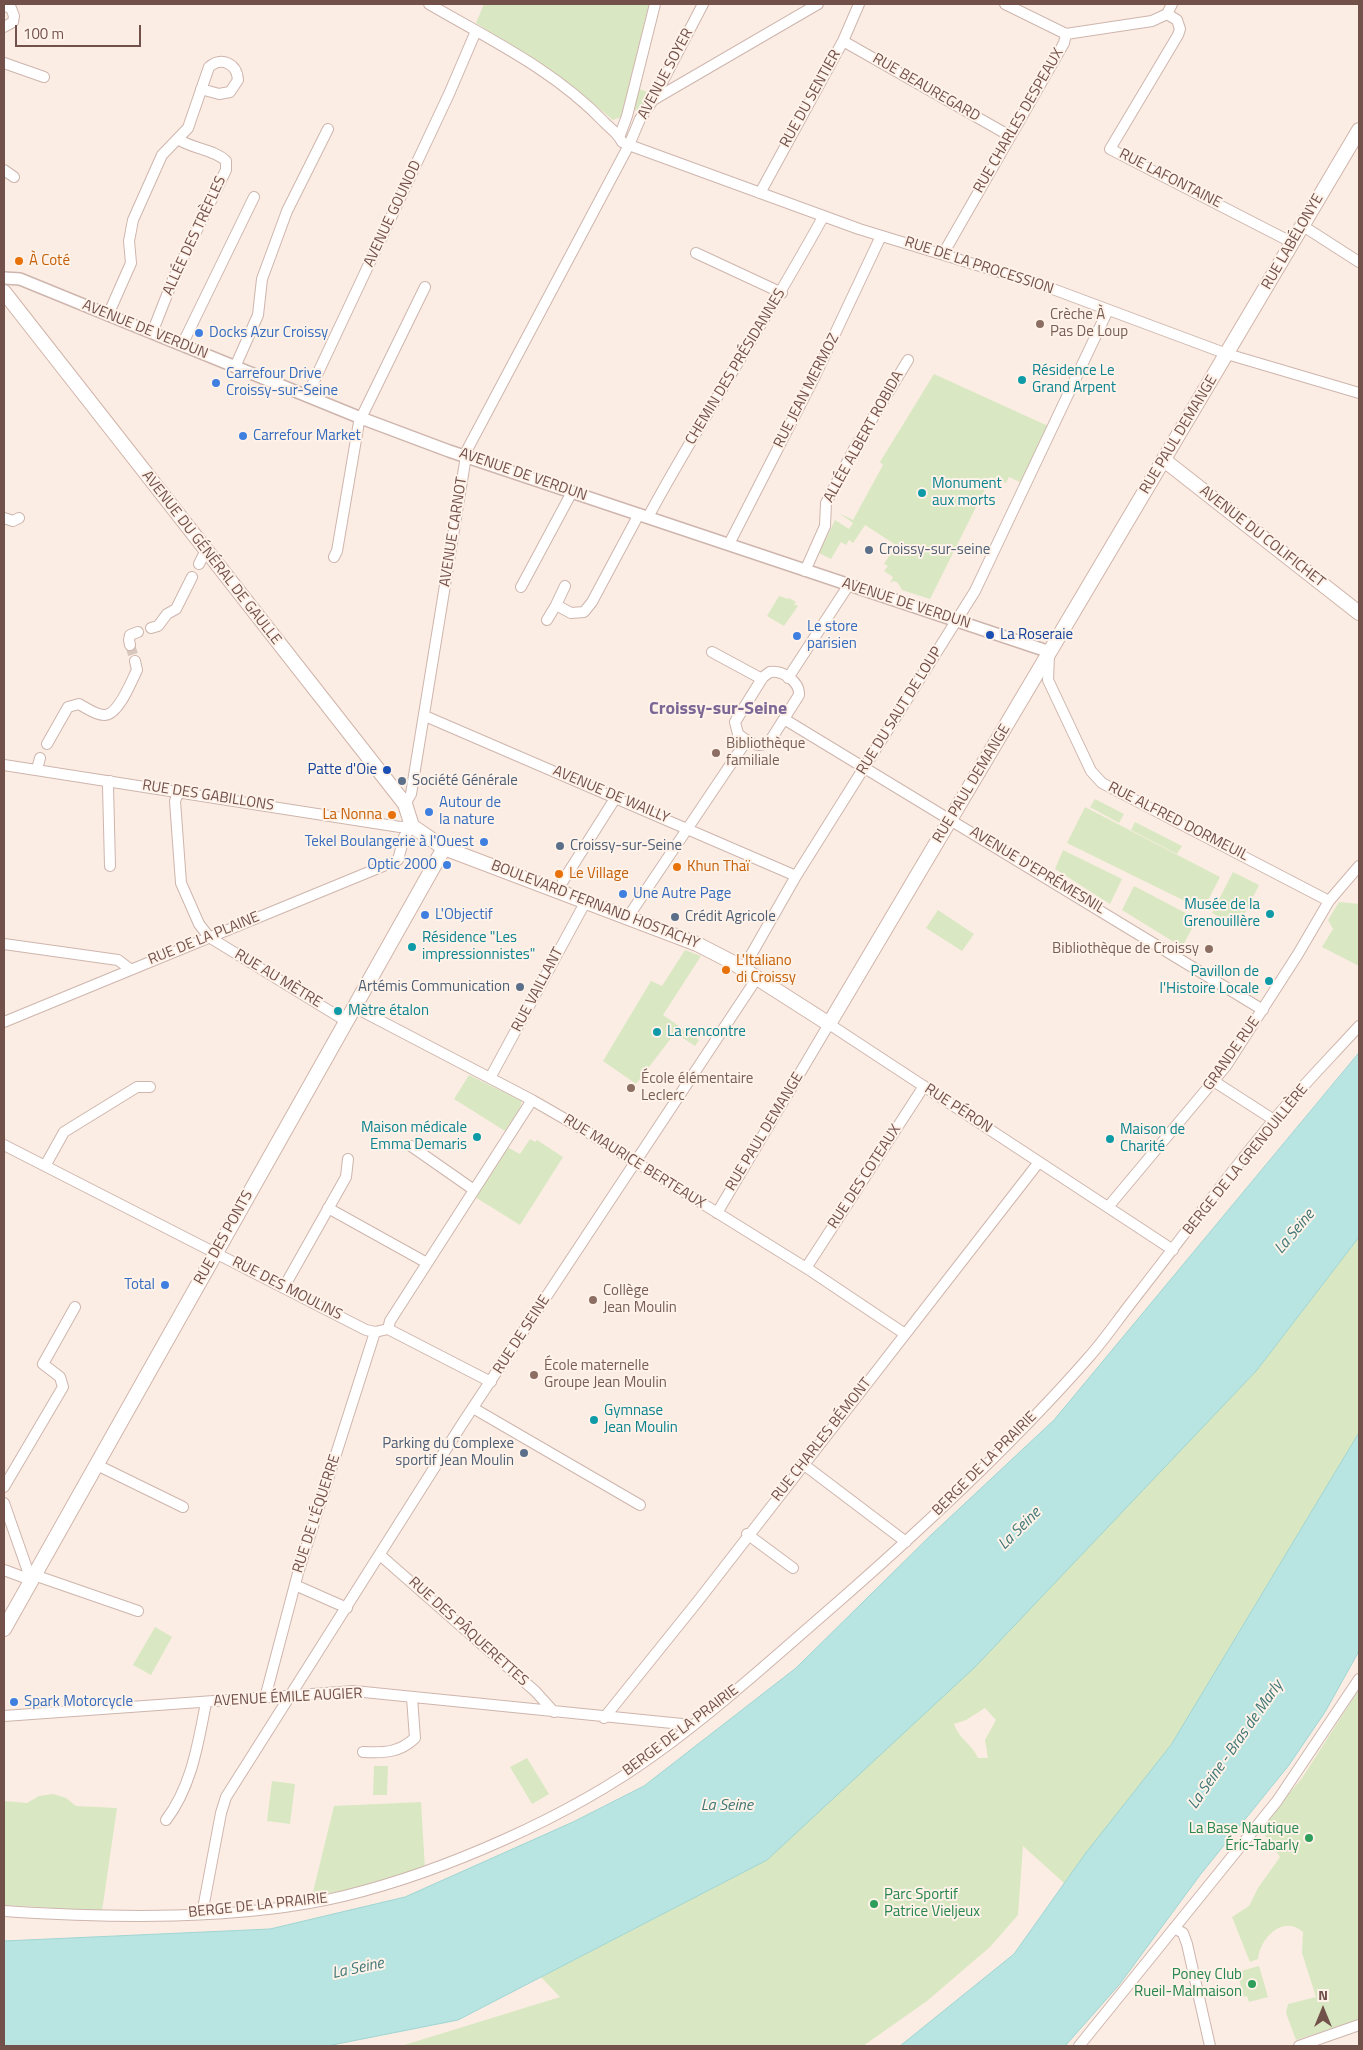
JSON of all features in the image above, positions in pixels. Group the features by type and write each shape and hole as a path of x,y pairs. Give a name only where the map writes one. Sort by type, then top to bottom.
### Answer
{"main road":[{"name":"RUE LABÉLONYE","path":"1227,354 1359,130"},
{"name":"AVENUE DU GÉNÉRAL DE GAULLE","path":"4,292 405,804 412,826"},
{"name":"RUE PAUL DEMANGE","path":"829,1024 1227,354"},
{"name":"AVENUE DU COLIFICHET","path":"1164,460 1359,612"},
{"name":"BOULEVARD FERNAND HOSTACHY","path":"412,826 444,848 697,944 743,968"},
{"name":"RUE DES PONTS","path":"4,1629 444,848"},
{"name":"RUE PÉRON","path":"743,968 829,1024"}],"street":[{"path":"429,4 525,60 562,85 620,135 622,142 629,145"},
{"path":"620,135 627,116 655,4"},
{"name":"AVENUE SOYER","path":"629,145 640,119 653,100 702,4"},
{"path":"653,100 818,4"},
{"name":"RUE DU SENTIER","path":"760,193 843,40 859,4"},
{"path":"1005,4 1066,34"},
{"path":"1167,14 1172,4"},
{"path":"4,6 11,8 14,16 13,22 4,27"},
{"name":"RUE CHARLES DESPEAUX","path":"943,254 1064,43 1066,34 1152,20 1167,14"},
{"name":"RUE LAFONTAINE","path":"1167,14 1177,20 1180,29 1178,35 1110,148 1292,243"},
{"name":"AVENUE GOUNOD","path":"307,396 449,94 476,31"},
{"name":"RUE BEAUREGARD","path":"843,40 1010,136"},
{"path":"4,63 44,77"},
{"path":"108,315 131,263 129,241 133,220 162,155 188,128 201,89"},
{"path":"627,116 640,119"},
{"path":"235,367 258,315 262,279 287,210 328,129"},
{"name":"ALLÉE DES TRÈFLES","path":"152,333 174,277 226,170 226,161 221,157 188,146 178,139"},
{"name":"RUE DE LA PROCESSION","path":"629,145 881,236 1042,285 1227,354 1359,393"},
{"name":"AVENUE CARNOT","path":"405,804 411,794 425,716 466,456 526,337 629,145"},
{"path":"4,170 14,177"},
{"path":"182,345 254,197"},
{"name":"CHEMIN DES PRÉSIDANNES","path":"556,605 571,613 584,612 592,602 782,293 823,216"},
{"path":"1303,226 1359,262"},
{"name":"RUE JEAN MERMOZ","path":"729,544 815,376 881,236"},
{"path":"696,253 782,293"},
{"name":"AVENUE DE VERDUN","path":"4,278 20,279 361,418 466,456 848,586 957,620 1050,652"},
{"path":"334,557 338,551 361,418 425,288"},
{"name":"RUE DU SAUT DE LOUP","path":"743,968 796,876 975,592 1108,310"},
{"name":"ALLÉE ALBERT ROBIDA","path":"805,571 825,526 826,503 854,449 908,360"},
{"path":"521,587 572,492"},
{"path":"4,518 13,521 19,518"},
{"path":"199,564 206,550"},
{"path":"151,628 158,626 166,614 176,609 192,577"},
{"path":"547,620 565,586"},
{"path":"788,678 848,586"},
{"path":"130,645 128,640 130,635 138,632"},
{"path":"709,651 762,679"},
{"name":"RUE ALFRED DORMEUIL","path":"1050,652 1048,680 1096,778 1102,783 1329,901"},
{"path":"47,744 68,708 79,704 101,715 109,715 116,711 138,670 135,661"},
{"path":"774,671 788,678 797,686 799,693 784,719 766,744 756,745 737,733 735,722 762,679 768,673 774,671"},
{"name":"AVENUE DE WAILLY","path":"425,716 687,827 796,876"},
{"name":"AVENUE D'EPRÉMESNIL","path":"784,719 1264,1010"},
{"path":"628,917 747,740"},
{"path":"37,769 40,758"},
{"name":"RUE DES GABILLONS","path":"4,765 400,826 412,826"},
{"path":"110,781 108,786 110,866"},
{"path":"179,791 175,801 181,882 199,924 209,937"},
{"path":"562,881 616,797"},
{"name":"RUE DE LA PLAINE","path":"4,1022 398,860 402,854 404,837 412,826"},
{"name":"GRANDE RUE","path":"1108,1207 1215,1082 1264,1010 1329,901 1359,866"},
{"name":"RUE VAILLANT","path":"490,1078 586,901"},
{"name":"RUE AU MÈTRE","path":"209,937 346,1021"},
{"path":"4,944 118,960 130,969"},
{"name":"RUE DE SEINE","path":"202,1914 220,1814 226,1797 473,1408 757,978"},
{"name":"RUE MAURICE BERTEAUX","path":"354,1007 532,1100 636,1161 806,1268 905,1334"},
{"name":"RUE PÉRON","path":"829,1024 1173,1250"},
{"name":"RUE PAUL DEMANGE","path":"717,1213 829,1024"},
{"name":"BERGE DE LA GRENOUILLÈRE","path":"1173,1250 1274,1120 1359,1026"},
{"path":"1215,1082 1274,1120"},
{"path":"44,1166 64,1132 137,1087 150,1086"},
{"name":"RUE DES COTEAUX","path":"806,1268 924,1086"},
{"path":"388,1329 390,1321 532,1100"},
{"name":"RUE DES MOULINS","path":"4,1145 366,1330 375,1332"},
{"path":"411,1146 474,1190"},
{"path":"284,1287 346,1177 348,1158"},
{"name":"RUE CHARLES BÉMONT","path":"604,1718 698,1601 748,1534 1039,1162"},
{"path":"328,1208 427,1263"},
{"name":"BERGE DE LA PRAIRIE","path":"4,1911 94,1915 202,1914 291,1905 340,1897 408,1878 542,1821 597,1792 652,1756 756,1674 906,1542 944,1506 1091,1355 1173,1250"},
{"path":"4,1487 63,1387 60,1377 44,1364 75,1307"},
{"path":"375,1332 388,1329 491,1382"},
{"name":"RUE DE L'ÉQUERRE","path":"265,1698 295,1585 375,1332"},
{"path":"473,1408 640,1505"},
{"path":"803,1464 906,1542"},
{"path":"97,1465 183,1507"},
{"path":"4,1503 33,1577"},
{"path":"748,1534 793,1568"},
{"name":"RUE DES PÂQUERETTES","path":"380,1556 535,1691 554,1712"},
{"path":"4,1570 33,1577 138,1611"},
{"path":"295,1585 346,1608"},
{"path":"1079,2046 1277,1801 1359,1679"},
{"name":"AVENUE ÉMILE AUGIER","path":"4,1716 354,1691 604,1718 692,1725"},
{"path":"363,1752 386,1753 404,1748 415,1738 412,1698"},
{"path":"166,1820 177,1806 193,1766 206,1702"},
{"path":"1174,1928 1183,1933 1187,1944 1210,2046"},
{"path":"1299,2046 1359,2025"}],"green space":[{"path":"484,4 649,4 621,117 613,120 562,78 476,23"},
{"path":"637,88 650,93 638,111 632,109"},
{"path":"934,374 1048,426 1022,483 1009,477 1006,483 991,477 930,599 902,590 898,583 894,581 890,583 893,577 884,571 888,566 884,564 896,545 865,525 853,543 849,540 846,545 841,542 831,559 819,553 835,520 849,529 853,523 839,513 853,520 883,465 880,462"},
{"path":"779,596 789,598 796,602 794,604 798,606 784,626 767,616"},
{"path":"1095,799 1124,814 1119,823 1090,807"},
{"path":"1085,807 1220,877 1203,910 1067,843"},
{"path":"1135,822 1182,846 1177,854 1131,830"},
{"path":"1063,850 1122,879 1110,904 1055,869"},
{"path":"1233,872 1259,885 1238,927 1212,913"},
{"path":"1134,886 1197,919 1182,947 1122,910"},
{"path":"1339,902 1359,904 1359,966 1322,947 1333,929 1328,920"},
{"path":"938,910 974,934 962,951 926,928"},
{"path":"685,950 701,956 663,1015 699,1040 695,1046 675,1033 636,1084 603,1061 651,981 662,986"},
{"path":"469,1075 522,1101 519,1110 505,1131 454,1099"},
{"path":"530,1139 535,1142 537,1140 563,1157 520,1225 475,1197 507,1147 520,1154"},
{"path":"1359,1237 1359,1433 1171,1745 1064,1883 1023,1846 1018,1915 990,1947 927,2001 863,2046 401,2046 560,1997 541,1977 767,1860 1257,1370","holes":["985,1708 996,1720 985,1740 988,1758 978,1758 959,1734 954,1724 966,1720"]},
{"path":"155,1627 172,1637 151,1675 133,1665"},
{"path":"1359,1689 1359,2020 1296,2040 1286,2013 1288,2004 1316,1997 1302,1953 1303,1932 1295,1927 1280,1927 1268,1936 1263,1943 1258,1959 1250,1962 1232,1917 1249,1906 1258,1888 1280,1857 1260,1828 1302,1778"},
{"path":"527,1758 549,1794 532,1804 510,1767"},
{"path":"374,1766 388,1766 387,1795 373,1795"},
{"path":"272,1781 295,1784 290,1824 267,1821"},
{"path":"53,1794 66,1798 76,1806 117,1808 102,1911 4,1905 4,1801 27,1803 39,1796"},
{"path":"421,1802 425,1869 352,1889 312,1896 334,1806"},
{"name":"Poney Club Rueil-Malmaison","path":"1259,1966 1268,1997 1249,2002 1247,1996 1244,1997 1237,1972"}],"water":[{"name":"La Seine","path":"1359,1053 1359,1237 1257,1370 975,1667 767,1860 458,2020 327,2046 4,2046 4,1941 270,1929 405,1897 573,1822 644,1786 796,1668 930,1536 1054,1420"},
{"name":"La Seine - Bras de Marly","path":"1359,1433 1359,1651 1325,1712 1289,1765 1200,1875 1119,1985 1065,2046 900,2046 1014,1954 1085,1854 1171,1745"}],"tunnel":[{"path":"130,645 135,661"}],"place":[{"name":"À Coté","path":"19,261"},
{"name":"Crèche À Pas De Loup","path":"1040,324"},
{"name":"Docks Azur Croissy","path":"199,333"},
{"name":"Résidence Le Grand Arpent","path":"1022,380"},
{"name":"Carrefour Drive Croissy-sur-Seine","path":"216,383"},
{"name":"Carrefour Market","path":"243,436"},
{"name":"Monument aux morts","path":"922,493"},
{"name":"Croissy-sur-seine","path":"869,550"},
{"name":"La Roseraie","path":"990,635"},
{"name":"Le store parisien","path":"797,636"},
{"name":"Bibliothèque familiale","path":"716,753"},
{"name":"Patte d'Oie","path":"387,770"},
{"name":"Société Générale","path":"402,781"},
{"name":"Autour de la nature","path":"429,812"},
{"name":"La Nonna","path":"392,815"},
{"name":"Tekel Boulangerie à l'Ouest","path":"484,842"},
{"name":"Croissy-sur-Seine","path":"560,846"},
{"name":"Optic 2000","path":"447,865"},
{"name":"Khun Thaï","path":"677,867"},
{"name":"Le Village","path":"559,874"},
{"name":"Une Autre Page","path":"623,894"},
{"name":"Musée de la Grenouillère","path":"1270,914"},
{"name":"L'Objectif","path":"425,915"},
{"name":"Crédit Agricole","path":"675,917"},
{"name":"Résidence \"Les impressionnistes\"","path":"412,947"},
{"name":"Bibliothèque de Croissy","path":"1209,949"},
{"name":"L'Italiano di Croissy","path":"726,970"},
{"name":"Pavillon de l'Histoire Locale","path":"1269,981"},
{"name":"Artémis Communication","path":"520,987"},
{"name":"Mètre étalon","path":"338,1011"},
{"name":"La rencontre","path":"657,1032"},
{"name":"École élémentaire Leclerc","path":"631,1088"},
{"name":"Maison médicale Emma Demaris","path":"477,1137"},
{"name":"Maison de Charité","path":"1110,1139"},
{"name":"Total","path":"165,1285"},
{"name":"Collège Jean Moulin","path":"593,1300"},
{"name":"École maternelle Groupe Jean Moulin","path":"534,1375"},
{"name":"Gymnase Jean Moulin","path":"594,1420"},
{"name":"Parking du Complexe sportif Jean Moulin","path":"524,1453"},
{"name":"Spark Motorcycle","path":"14,1702"},
{"name":"La Base Nautique Éric-Tabarly","path":"1309,1838"},
{"name":"Parc Sportif Patrice Vieljeux","path":"874,1904"},
{"name":"Poney Club Rueil-Malmaison","path":"1252,1984"}],"district":[{"name":"Croissy-sur-Seine","path":"718,710"}]}
